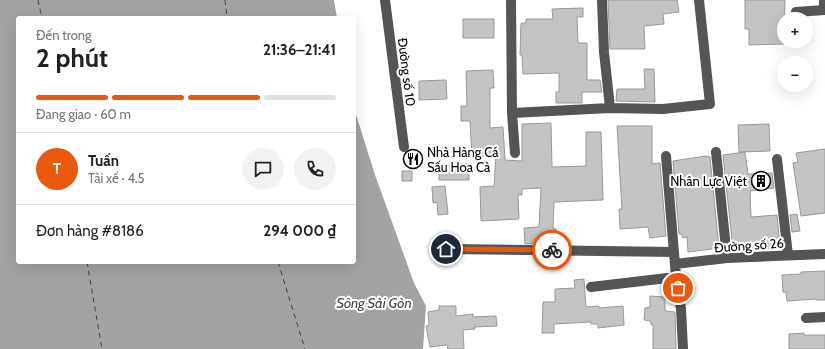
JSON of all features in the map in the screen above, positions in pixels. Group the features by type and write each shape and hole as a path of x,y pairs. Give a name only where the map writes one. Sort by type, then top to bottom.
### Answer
{"street":[{"name":"Đường số 10","path":"385,0 404,147"},
{"path":"511,0 512,113 515,153"},
{"path":"602,0 604,52 610,108"},
{"path":"512,113 610,108 658,108 710,104 699,0"},
{"path":"796,12 824,10 824,0"},
{"path":"716,152 727,258"},
{"path":"666,156 676,277 681,310 683,349"},
{"path":"777,159 788,255"},
{"path":"446,249 674,252"},
{"name":"Đường số 26","path":"675,264 727,258 825,254"},
{"path":"592,287 676,277"},
{"path":"806,318 825,317"}],"water":[{"name":"Sông Sài Gòn","path":"0,0 334,0 337,16 16,16 16,264 356,264 356,114 375,175 414,283 426,306 423,349 0,349"}],"building":[{"path":"608,0 677,0 679,12 663,14 664,24 644,26 645,49 610,49"},
{"path":"745,0 785,0 785,12 777,12 777,44 749,45 749,29 745,29"},
{"path":"583,8 583,17 577,17 578,43 587,43 587,80 600,80 602,92 582,92 582,103 556,103 556,92 559,92 559,73 523,74 522,55 520,55 521,23 526,23 526,19 553,19 552,9"},
{"path":"463,19 494,19 494,38 463,38"},
{"path":"644,69 654,69 655,102 616,101 617,89 645,89"},
{"path":"493,70 494,88 490,88 490,128 503,127 505,160 522,161 522,124 551,123 552,167 586,166 586,132 601,132 603,200 554,202 553,229 556,229 556,238 544,239 544,243 525,244 524,228 539,227 541,188 522,189 522,195 518,195 519,219 481,221 480,187 494,186 496,155 472,157 470,121 461,121 461,106 467,106 466,71"},
{"path":"446,80 447,99 419,100 419,81"},
{"path":"769,124 770,151 739,152 738,125"},
{"path":"617,126 652,126 652,164 660,163 666,236 650,238 648,227 620,229 619,209 622,209"},
{"path":"825,149 825,213 801,216 793,163 798,162 796,153"},
{"path":"745,152 748,174 772,173 774,188 750,191 751,217 777,215 780,248 733,250 723,155"},
{"path":"706,156 710,157 719,248 688,252 687,237 683,238 682,234 679,234 673,161"},
{"path":"469,164 469,180 439,180 439,165"},
{"path":"402,171 412,171 412,181 402,181"},
{"path":"445,186 448,214 438,215 437,202 433,203 432,187"},
{"path":"797,214 800,231 792,232 790,215"},
{"path":"825,271 825,300 816,299 787,301 786,292 783,292 782,275 801,274 801,272"},
{"path":"584,279 586,307 599,306 599,308 623,306 624,325 598,328 598,324 591,324 591,322 554,324 554,333 542,333 543,302 555,302 555,289 575,288 574,280"},
{"path":"650,296 665,297 665,311 675,312 676,349 653,349 653,325 651,325 651,321 644,320 645,308 650,307"},
{"path":"439,306 456,306 456,316 473,314 473,317 496,316 497,326 474,327 475,329 463,330 464,349 448,349 447,345 430,347 426,326 429,325 428,312 439,310"},
{"path":"804,333 804,335 825,335 825,349 789,349 789,334"}],"ferry route":[{"path":"38,0 42,16"},
{"path":"225,0 227,16"},
{"path":"87,264 102,349"},
{"path":"279,264 305,349"}],"way so far":[{"path":"552,250 674,252 678,288"}],"place":[{"name":"Nhà Hàng Cá Sấu Hoa Cà","path":"413,159"},
{"name":"Nhân Lực Việt","path":"761,181"}],"route":[{"path":"446,249 552,250"}]}
